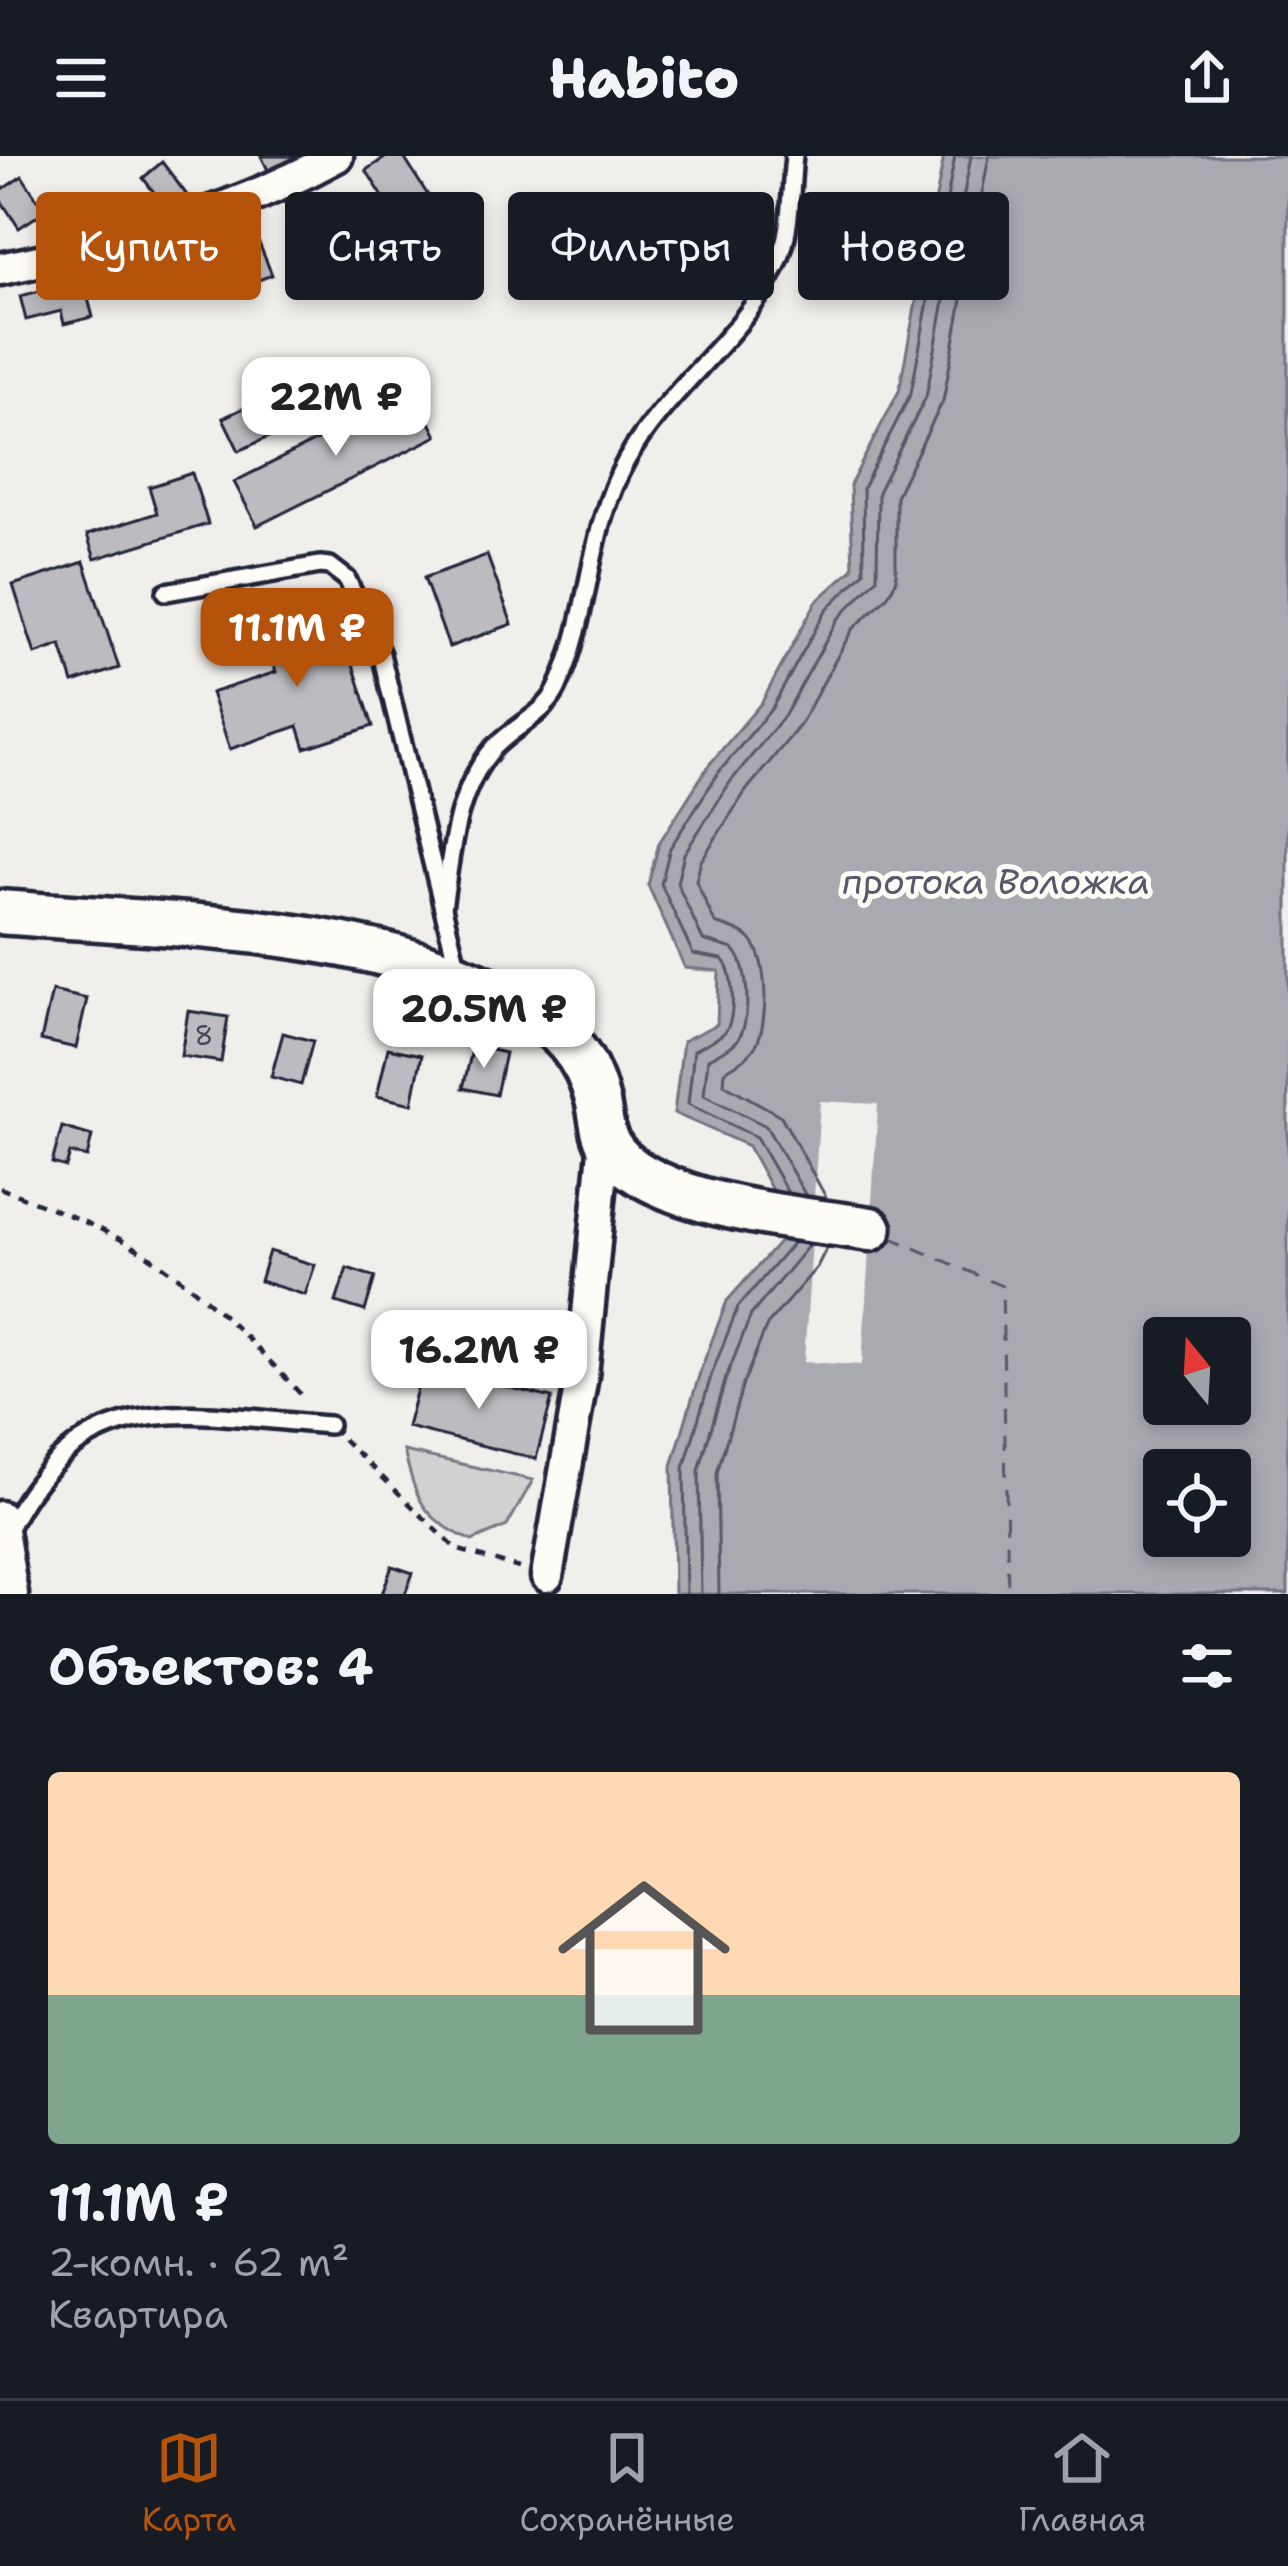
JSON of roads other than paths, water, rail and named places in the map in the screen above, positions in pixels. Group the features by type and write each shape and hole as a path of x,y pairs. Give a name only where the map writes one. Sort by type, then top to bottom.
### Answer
{"street":[{"path":"0,268 48,260 216,212 274,191 337,156"},
{"path":"0,911 292,937 384,956 460,978 519,1004 565,1037 582,1057 605,1140 582,1376 550,1585"},
{"path":"605,1140 639,1173 707,1203 870,1229"},
{"path":"3,1526 12,1594"}],"lane":[{"path":"443,907 460,803 492,750 554,695 624,463 658,412 699,368 776,266 787,234 794,156"},
{"path":"166,592 320,565 347,578 382,654 460,978"},
{"path":"3,1526 53,1461 84,1436 119,1422 182,1415 329,1425"}],"water":[{"name":"протока Воложка","path":"944,156 1288,156 1288,1594 674,1594 672,1466 727,1301 783,1238 784,1212 748,1146 674,1113 683,1041 717,1024 719,971 685,968 648,885 659,843 709,765 762,702 816,602 853,568 850,485 899,391 916,300 1009,300 1009,192 937,192"}]}
